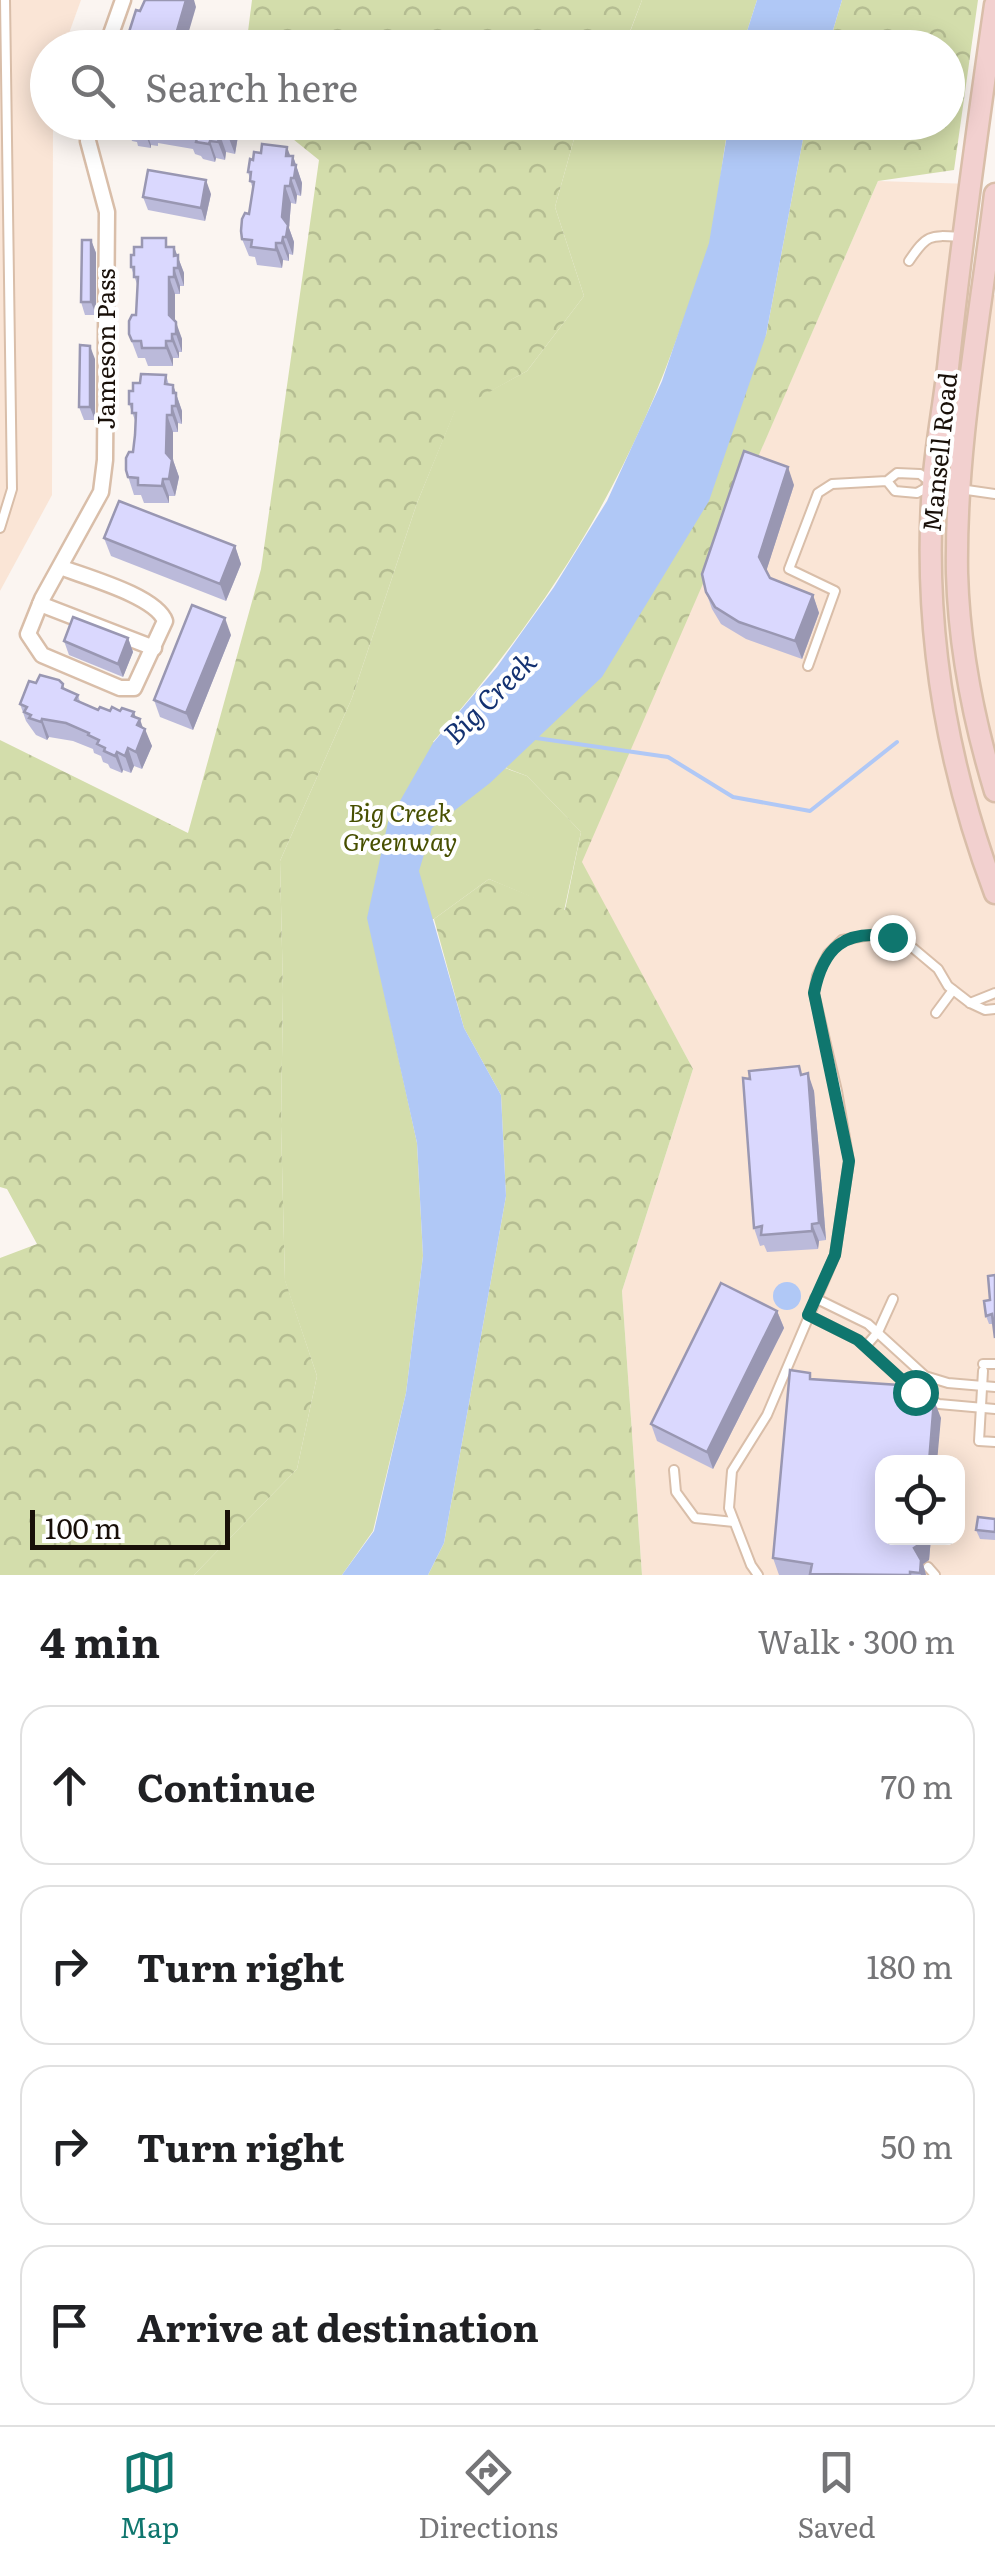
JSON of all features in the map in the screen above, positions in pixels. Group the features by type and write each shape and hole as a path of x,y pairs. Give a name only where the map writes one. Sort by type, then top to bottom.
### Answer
{"main road":[{"name":"Mansell Road","path":"995,6 933,484 933,622 943,708 958,783 995,893"},
{"name":"Mansell Road","path":"995,194 959,488 957,576 976,716 995,791"},
{"path":"933,484 959,488"}],"street":[{"path":"112,30 123,0"},
{"name":"Jameson Pass","path":"88,140 106,212 105,460 101,492 40,604 28,634 42,655 120,688 134,688 154,648"},
{"path":"40,604 154,648 165,621 161,611 142,599 60,566"}],"lane":[{"path":"0,528 12,488 6,0"},
{"path":"909,260 924,240 935,236 962,238"},
{"path":"808,666 835,592 789,569 818,494 832,484 888,481 897,473 920,474 933,484 917,493 895,491 888,481"},
{"path":"959,488 995,494"},
{"path":"758,1575 730,1508 732,1471 767,1415 835,1255 849,1161 814,993 818,976 828,954 842,940 876,934 907,943 924,955 953,990 970,1003 986,1010 995,1009"},
{"path":"936,1013 953,990"},
{"path":"970,1003 995,993"},
{"path":"816,1298 878,1332 925,1376 995,1386"},
{"path":"866,1346 878,1332 892,1299"},
{"path":"808,1315 866,1346 915,1392 939,1404 995,1408"},
{"path":"995,1364 983,1368 979,1440 995,1442"},
{"path":"674,1470 676,1492 695,1518 734,1522"}],"shaded area":[{"path":"0,0 81,0 70,30 30,30 30,140 53,140 52,495 0,591"},
{"path":"878,181 972,184 964,287 995,295 995,1575 642,1575 622,1291 693,1069 581,862"}],"green space":[{"path":"252,0 642,0 631,30 248,30"},
{"path":"642,0 757,0 747,30 631,30"},
{"path":"842,0 978,0 965,92 965,30 833,30"},
{"path":"294,140 574,140 555,207 584,296 527,371 455,411 417,503 352,698 280,861 285,1280 317,1376 297,1469 194,1575 0,1575 0,1258 37,1244 7,1189 0,1187 0,740 188,833 261,569 319,160"},
{"name":"Big Creek Greenway","path":"574,140 727,140 707,252 661,381 636,438 609,492 547,595 433,742 527,776 581,832 564,911 489,879 434,919 368,918 417,1143 423,1256 406,1393 373,1531 342,1575 194,1575 297,1469 317,1376 285,1281 280,861 352,698 417,503 455,410 527,371 584,296 555,207"},
{"path":"803,140 958,140 954,170 878,181 582,862 693,1069 622,1291 642,1575 428,1575 444,1543 506,1196 501,1095 464,1028 434,919 489,879 565,910 581,832 527,776 506,768 766,335"}],"water":[{"path":"757,0 842,0 833,30 747,30"},
{"name":"Big Creek","path":"726,140 803,140 766,335 709,501 602,677 490,783 432,828 419,871 464,1028 501,1095 506,1196 444,1543 428,1575 342,1575 374,1531 406,1393 423,1256 417,1143 367,918 388,822 433,743 497,667 554,587 607,501 662,381 709,243"},
{"path":"787,1282 797,1286 801,1296 797,1306 787,1310 777,1306 773,1296 777,1286"}],"building":[{"path":"145,0 186,0 177,30 130,30 136,10 140,11"},
{"path":"262,144 287,147 286,156 293,156 292,165 296,165 290,186 285,186 282,217 288,225 286,237 282,243 276,243 276,250 251,247 252,240 242,239 242,219 245,213 249,214 254,182 248,172 250,159 253,160 254,152 261,153"},
{"path":"148,170 206,180 201,208 143,197"},
{"path":"142,238 166,238 166,247 174,247 174,256 178,255 178,268 174,268 174,277 169,277 169,315 176,322 176,334 172,334 172,341 166,341 166,348 142,348 141,341 132,341 129,334 129,321 136,315 138,277 134,277 131,255 134,247 142,247"},
{"path":"82,240 91,240 91,302 81,302"},
{"path":"80,345 90,346 90,407 79,407"},
{"path":"141,374 166,375 165,384 173,385 176,393 176,406 172,406 172,415 167,415 166,453 172,460 169,479 163,479 162,486 138,485 138,478 128,477 126,470 126,458 133,452 136,413 132,413 129,404 129,391 133,391 133,383 140,383"},
{"path":"744,451 788,467 759,557 770,578 813,595 795,641 739,622 715,607 706,592 702,574"},
{"path":"119,501 235,546 220,584 104,538"},
{"path":"192,605 225,618 186,713 154,700"},
{"path":"73,617 128,638 118,664 64,641"},
{"path":"40,675 59,680 62,688 78,695 75,700 98,710 100,707 110,711 112,707 134,712 132,716 140,719 137,725 145,729 136,752 128,748 125,756 117,752 115,756 104,751 97,744 99,740 89,733 66,723 29,718 31,715 24,712 27,707 20,704 29,681 36,683"},
{"path":"799,1066 801,1075 808,1073 819,1223 812,1224 812,1231 761,1235 762,1226 754,1228 743,1078 750,1079 749,1071"},
{"path":"995,1275 995,1338 992,1314 986,1316 984,1301 990,1300 988,1276"},
{"path":"721,1283 777,1311 707,1452 651,1424"},
{"path":"790,1370 810,1373 810,1379 899,1385 900,1396 934,1400 930,1455 875,1455 875,1545 918,1545 914,1548 921,1560 920,1573 810,1574 812,1564 773,1558"},
{"path":"978,1517 995,1519 995,1532 976,1530"}],"waterway":[{"path":"536,738 668,757 733,797 810,811 897,742"}],"route":[{"path":"892,937 876,934 842,940 828,954 814,993 849,1161 835,1255 808,1315 858,1340 915,1392"}]}
